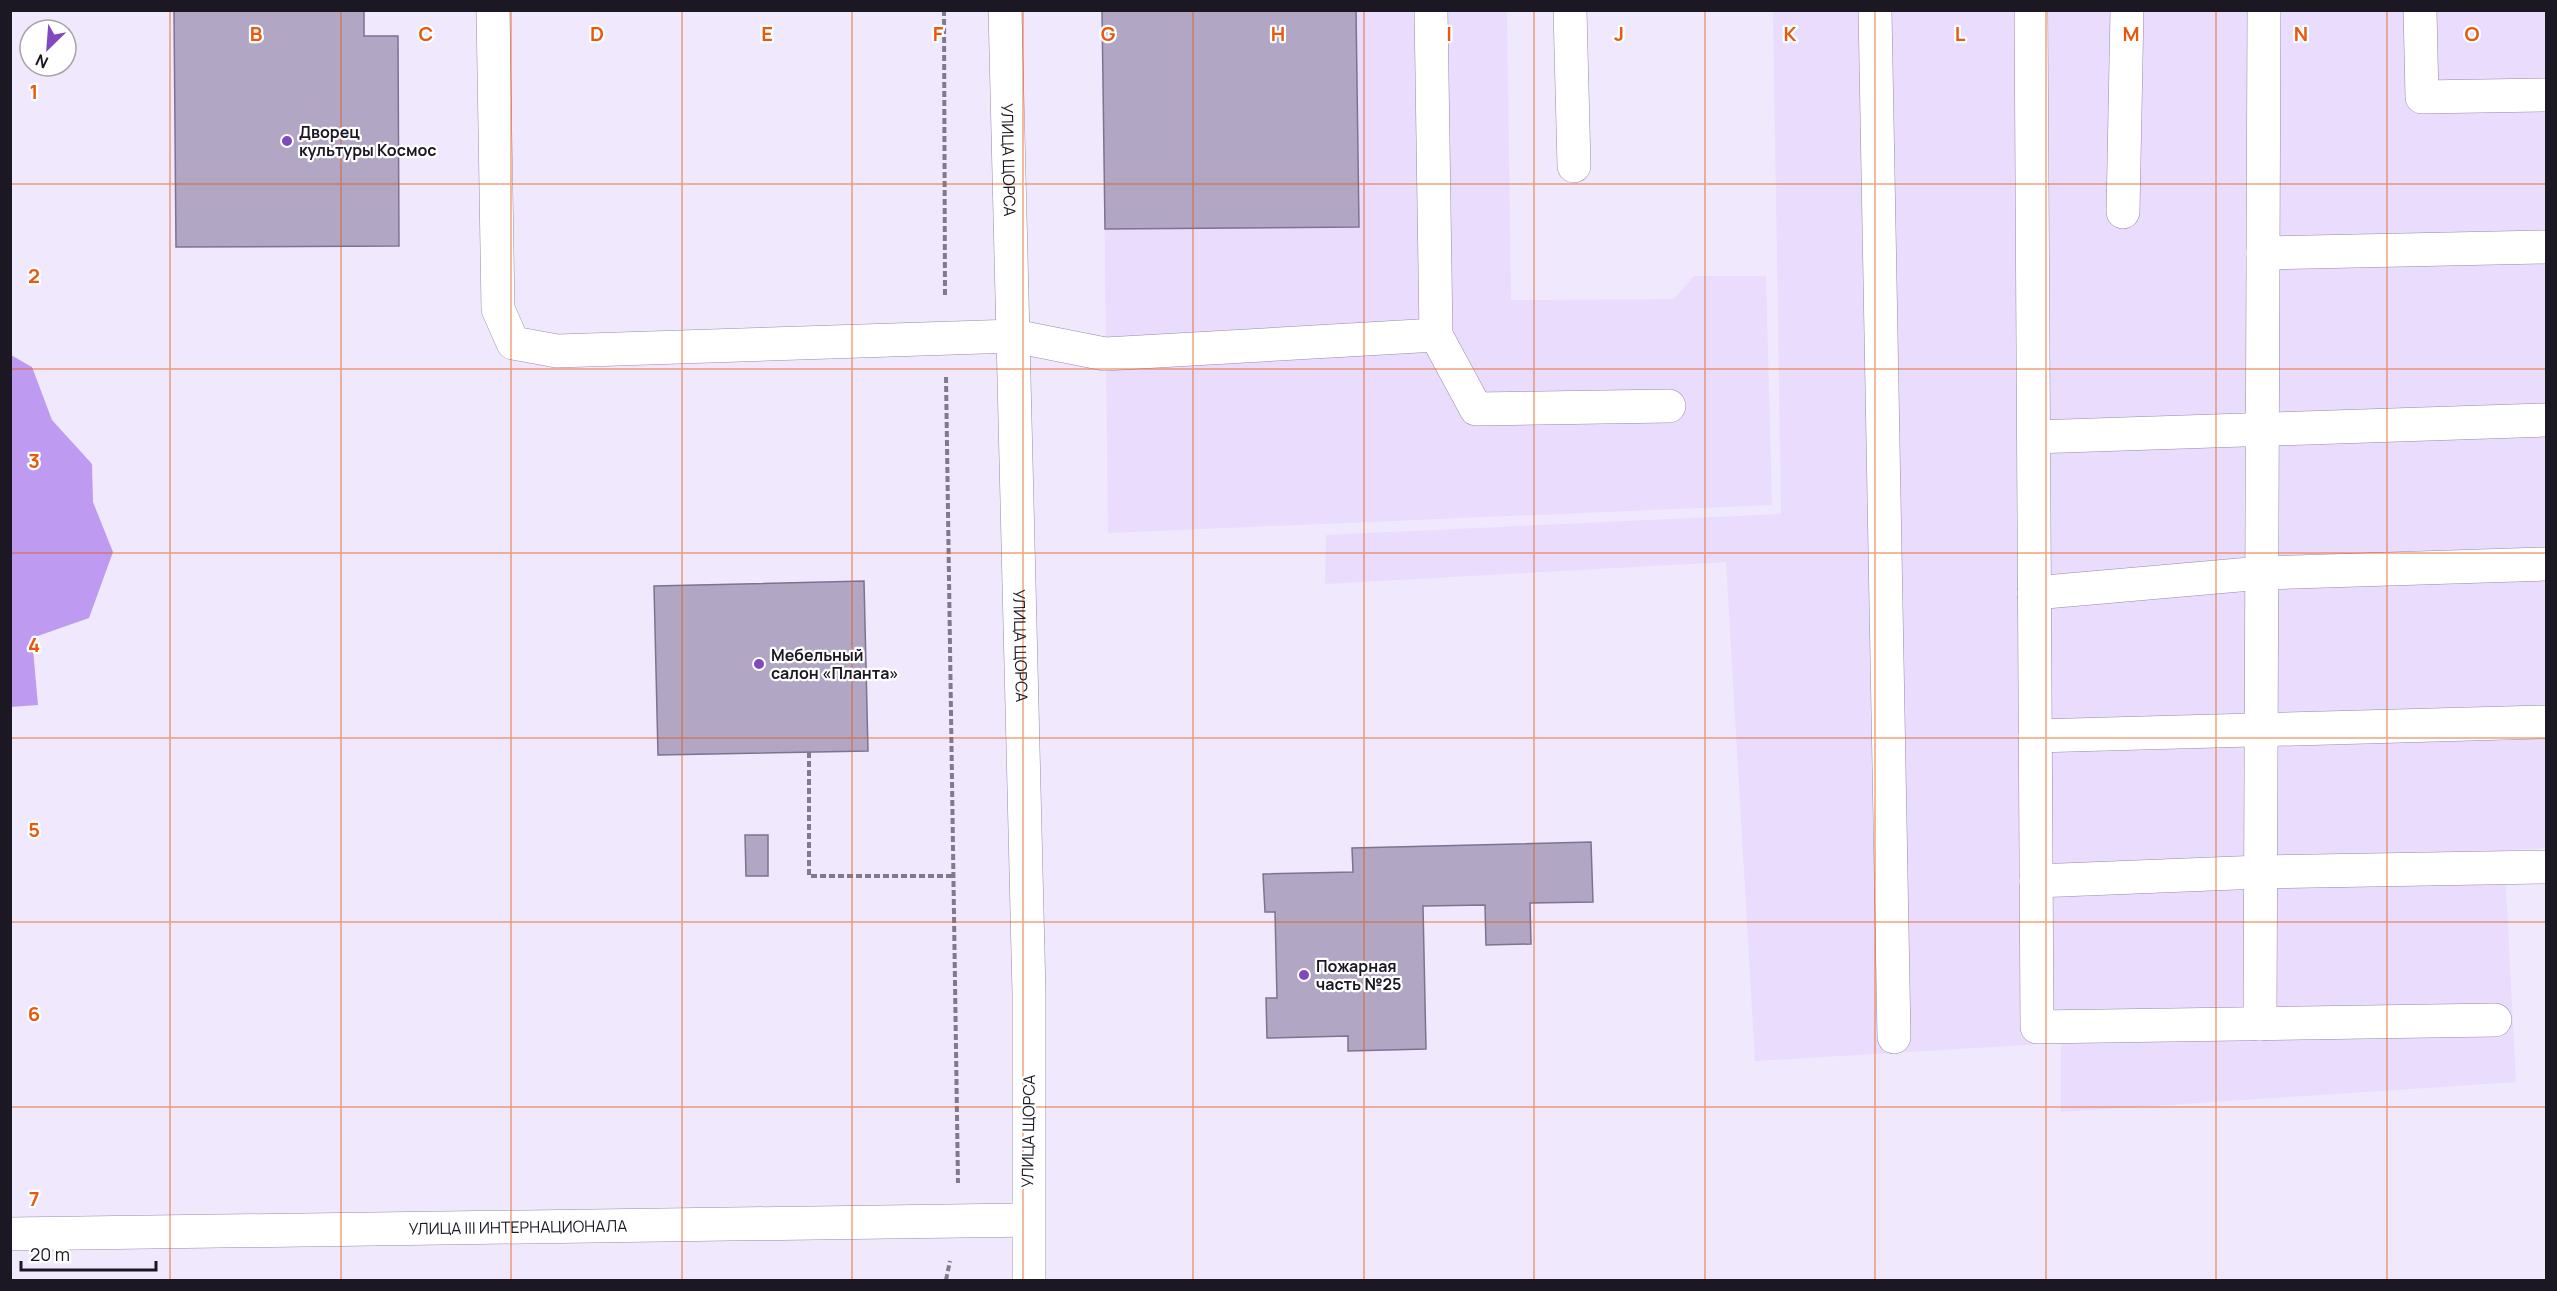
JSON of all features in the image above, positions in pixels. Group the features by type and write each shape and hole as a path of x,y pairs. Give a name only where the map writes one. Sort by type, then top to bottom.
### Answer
{"street":[{"path":"492,10 498,309 513,343 557,351 945,336 1014,336 1105,354 1436,335"},
{"name":"УЛИЦА ЩОРСА","path":"1005,10 1029,993 1027,1220 1029,1281"},
{"path":"1431,10 1436,335 1476,409 1669,406"},
{"path":"1570,10 1574,166"},
{"path":"1875,10 1894,1037"},
{"path":"2031,10 2037,1027 2495,1020"},
{"path":"2123,212 2127,10"},
{"path":"2260,1024 2264,10"},
{"path":"2420,10 2422,97 2547,95"},
{"path":"2263,253 2547,247"},
{"path":"2034,437 2547,420"},
{"path":"2034,593 2262,573 2547,564"},
{"path":"2035,736 2547,722"},
{"path":"2036,881 2261,872 2547,867"},
{"name":"УЛИЦА III ИНТЕРНАЦИОНАЛА","path":"10,1234 1027,1220"}],"path":[{"path":"944,10 945,336 959,1221 946,1281"},
{"path":"809,752 809,876 954,876"}],"shaded area":[{"path":"1102,11 1507,11 1511,300 1674,299 1694,276 1766,276 1772,505 1108,533"},
{"path":"1773,11 2546,11 2546,848 2504,850 2516,1082 2061,1112 2061,1043 1755,1061 1726,562 1325,584 1326,535 1781,514"},
{"path":"11,355 32,367 52,420 92,464 93,502 113,552 89,618 32,638 38,705 11,707"}],"building":[{"name":"Дворец культуры Космос","path":"174,10 364,10 364,36 398,36 399,246 176,247"},
{"path":"1102,10 1356,10 1359,227 1105,229"},
{"path":"864,581 868,751 658,755 654,586"},
{"path":"745,835 768,835 768,876 746,876"},
{"path":"1591,842 1593,902 1530,903 1531,944 1486,945 1485,905 1423,906 1426,1049 1348,1051 1348,1036 1267,1038 1266,998 1277,998 1275,912 1265,912 1263,874 1353,872 1352,848"}],"place":[{"name":"Дворец культуры Космос","path":"287,141"},
{"name":"Мебельный салон «Планта»","path":"759,664"},
{"name":"Пожарная часть №25","path":"1304,975"}]}
